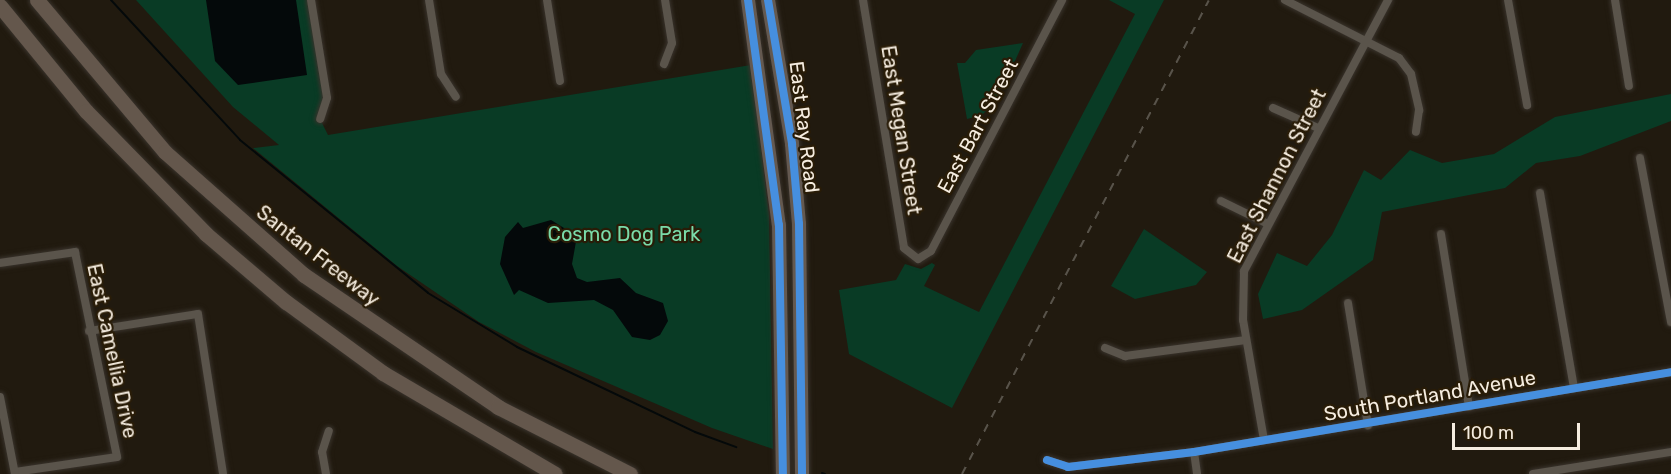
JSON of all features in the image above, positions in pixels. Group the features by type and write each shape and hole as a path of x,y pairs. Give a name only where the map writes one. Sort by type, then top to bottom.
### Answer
{"highway":[{"name":"Santan Freeway","path":"37,0 98,78 165,152 304,275 498,407 630,474"},
{"path":"0,6 86,111 206,234 286,302 383,373 555,474"}],"main road":[{"name":"East Ray Road","path":"768,0 792,144 799,224 802,474"},
{"name":"East Ray Road","path":"753,1 779,225 783,474"}],"street":[{"path":"311,0 327,98 320,119"},
{"path":"429,0 441,74 456,97"},
{"path":"547,0 560,81"},
{"path":"664,64 672,43 665,0"},
{"name":"East Megan Street","path":"863,0 904,248 915,259"},
{"name":"East Bart Street","path":"915,259 931,251 1062,0"},
{"path":"1285,0 1400,58 1411,74 1419,110 1416,132"},
{"name":"East Shannon Street","path":"1264,440 1246,340 1241,297 1244,271 1266,223 1388,0"},
{"path":"1508,0 1527,105"},
{"path":"1615,0 1629,86"},
{"path":"1273,108 1318,128"},
{"path":"1640,158 1671,322"},
{"path":"1540,193 1574,388"},
{"path":"1221,201 1266,223"},
{"path":"1441,234 1469,407"},
{"name":"East Camellia Drive","path":"0,263 75,252 89,332 117,457 15,473"},
{"path":"1348,303 1368,425"},
{"path":"89,332 198,314 224,474"},
{"path":"1105,348 1125,356 1246,340"},
{"name":"South Portland Avenue","path":"1047,460 1068,467 1194,453 1671,372"},
{"path":"0,397 15,473"},
{"path":"326,474 322,452 329,430"},
{"path":"1533,474 1671,452"},
{"path":"1194,453 1197,474"}],"green space":[{"name":"Cosmo Dog Park","path":"136,0 311,0 327,98 320,119 328,135 751,65 769,215 773,449 712,428 536,352 479,322 397,266 253,148 279,145 233,107"},
{"path":"1109,0 1164,0 952,408 849,354 839,290 896,280 905,264 921,269 932,263 935,265 924,286 979,312 1135,14"},
{"path":"1023,43 1015,61 1004,68 998,99 982,115 967,119 957,63 965,63 976,50"},
{"path":"1671,94 1671,121 1580,156 1536,163 1505,188 1382,212 1373,260 1302,310 1263,319 1258,294 1277,253 1307,266 1332,235 1364,170 1381,180 1410,150 1442,163 1494,154 1555,117"},
{"path":"1144,229 1207,272 1196,285 1135,299 1111,286"}],"shaded area":[{"path":"206,0 296,0 307,75 238,85 215,61"},
{"path":"551,220 577,236 572,264 577,278 587,282 620,278 636,293 663,303 668,321 660,335 650,340 632,337 613,310 594,300 548,303 519,290 514,295 500,264 505,237 518,222 523,228"}],"waterway":[{"path":"111,0 240,140 428,293 517,347 695,432 736,447"}],"railway":[{"path":"962,474 1209,0"}],"cycle path":[{"path":"748,0 779,225 783,474"},
{"path":"768,0 792,144 799,224 802,474"},
{"path":"1047,460 1068,467 1194,452 1671,372"}]}
